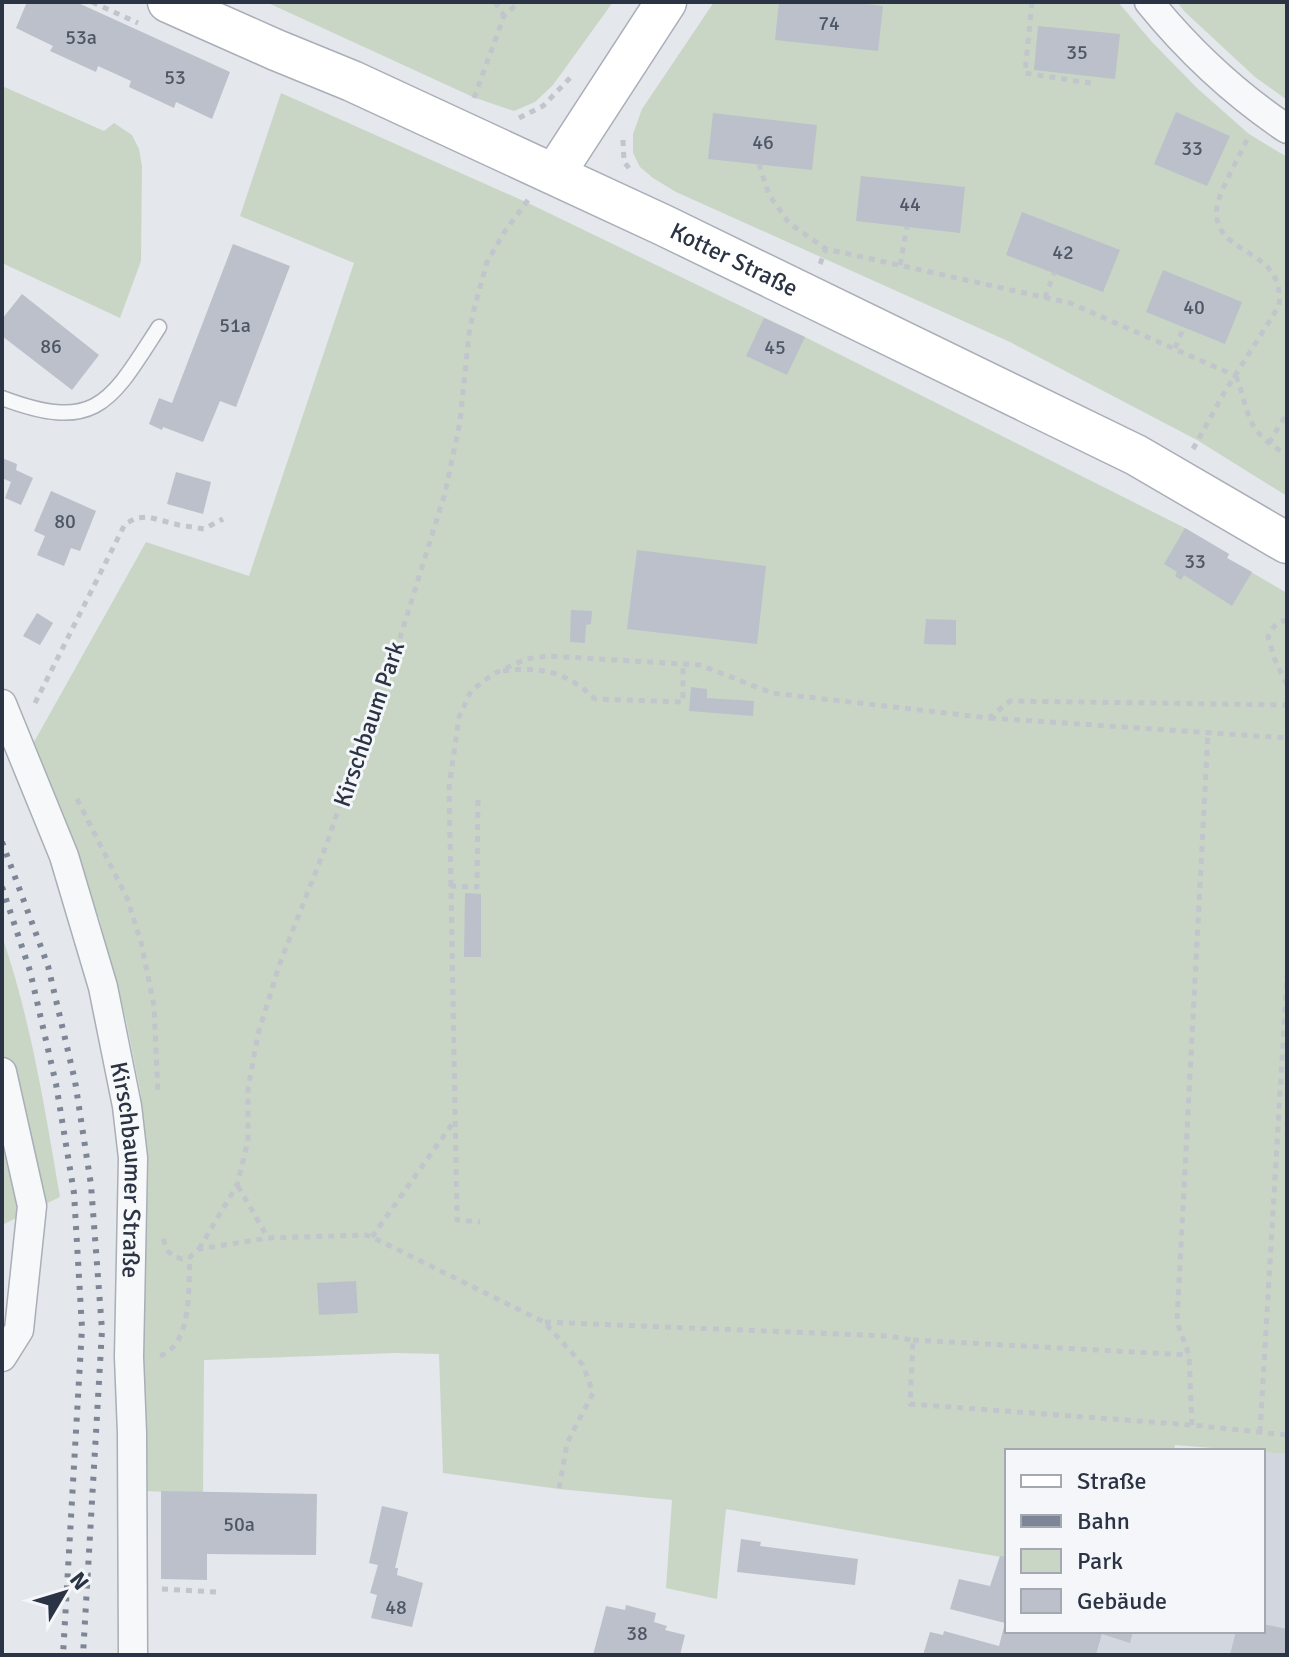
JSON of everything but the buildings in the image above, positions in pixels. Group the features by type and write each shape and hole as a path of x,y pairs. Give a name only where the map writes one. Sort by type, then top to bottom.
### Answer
{"street":[{"name":"Kotter Straße","path":"168,2 352,81 543,185 1136,455 1287,543"},
{"path":"543,185 666,2"},
{"path":"1149,2 1170,28 1261,111 1287,129"},
{"name":"Kirschbaumer Straße","path":"7,716 64,856 103,987 127,1106 133,1158 129,1357 133,1655"},
{"path":"2,1072 32,1206 19,1330 2,1357"}],"lane":[{"path":"2,398 64,414 96,406 123,383 159,327"}],"path":[{"path":"495,2 504,16"},
{"path":"474,107 474,97 504,16 519,2"},
{"path":"1032,2 1025,73 1096,84"},
{"path":"518,118 543,106 571,77"},
{"path":"1197,440 1279,306 1278,286 1268,266 1228,239 1217,221 1218,202 1261,111"},
{"path":"625,131 622,144 624,162 634,173"},
{"path":"759,164 769,195 789,223 826,249"},
{"name":"Kirschbaum Park","path":"268,1238 199,1249 237,1185 248,1141 248,1089 258,1034 280,963 391,667 445,493 460,422 469,334 487,262 505,231 543,185"},
{"path":"900,265 907,227"},
{"name":"Kotter Straße","path":"819,266 826,249 1070,303 1236,376"},
{"path":"1045,298 1054,273"},
{"path":"1175,348 1184,327"},
{"path":"1236,376 1253,425 1269,443 1287,455"},
{"path":"1269,443 1287,413"},
{"path":"7,716 31,709 125,524 136,518 148,517 204,529 223,519"},
{"path":"1287,620 1273,627 1268,637 1287,685"},
{"path":"480,1222 457,1220 449,788 459,717 471,691 496,672 526,659 548,656 700,665 772,693 989,718 1287,738"},
{"path":"496,672 517,669 549,671 578,684 595,699 686,702 683,664"},
{"path":"989,718 1010,701 1287,705"},
{"path":"1192,1425 1189,1355 1177,1322 1208,733"},
{"path":"451,886 477,890 478,800"},
{"path":"1260,1432 1287,975"},
{"path":"372,1237 455,1120"},
{"path":"237,1185 268,1238 366,1235 544,1322 583,1365 593,1393 567,1443 559,1489"},
{"path":"154,1358 170,1352 181,1337 185,1323 190,1257"},
{"path":"544,1322 887,1336 1189,1355"},
{"path":"913,1340 910,1404 1287,1435"},
{"path":"154,1589 216,1592"}],"shaded area":[{"path":"1265,1452 1287,1454 1287,1655 1096,1655 1102,1633 1265,1633"}],"green space":[{"path":"266,2 613,2 553,85 535,102 514,111 473,97"},
{"path":"714,2 1118,2 1198,89 1249,134 1287,157 1287,496 1197,440 1010,342 676,192 640,167 633,153 633,134 642,109"},
{"path":"1177,2 1287,2 1287,100 1255,77"},
{"path":"2,86 104,131 114,123 132,135 142,166 141,261 120,318 2,263"},
{"path":"281,93 526,202 805,337 1185,528 1229,554 1227,558 1287,593 1287,1454 1265,1452 1265,1449 1175,1445 1174,1449 1005,1449 1005,1558 726,1509 717,1599 666,1588 672,1500 443,1473 439,1354 396,1353 204,1360 203,1493 143,1491 141,1095 126,1020 99,918 34,742 146,542 249,576 354,263 240,216"},
{"path":"2,936 29,1033 60,1197 2,1225"}],"railway":[{"path":"2,842 48,966 75,1081 91,1185 102,1330 83,1655"},
{"path":"2,887 30,971 56,1084 74,1193 82,1328 63,1655"}]}
